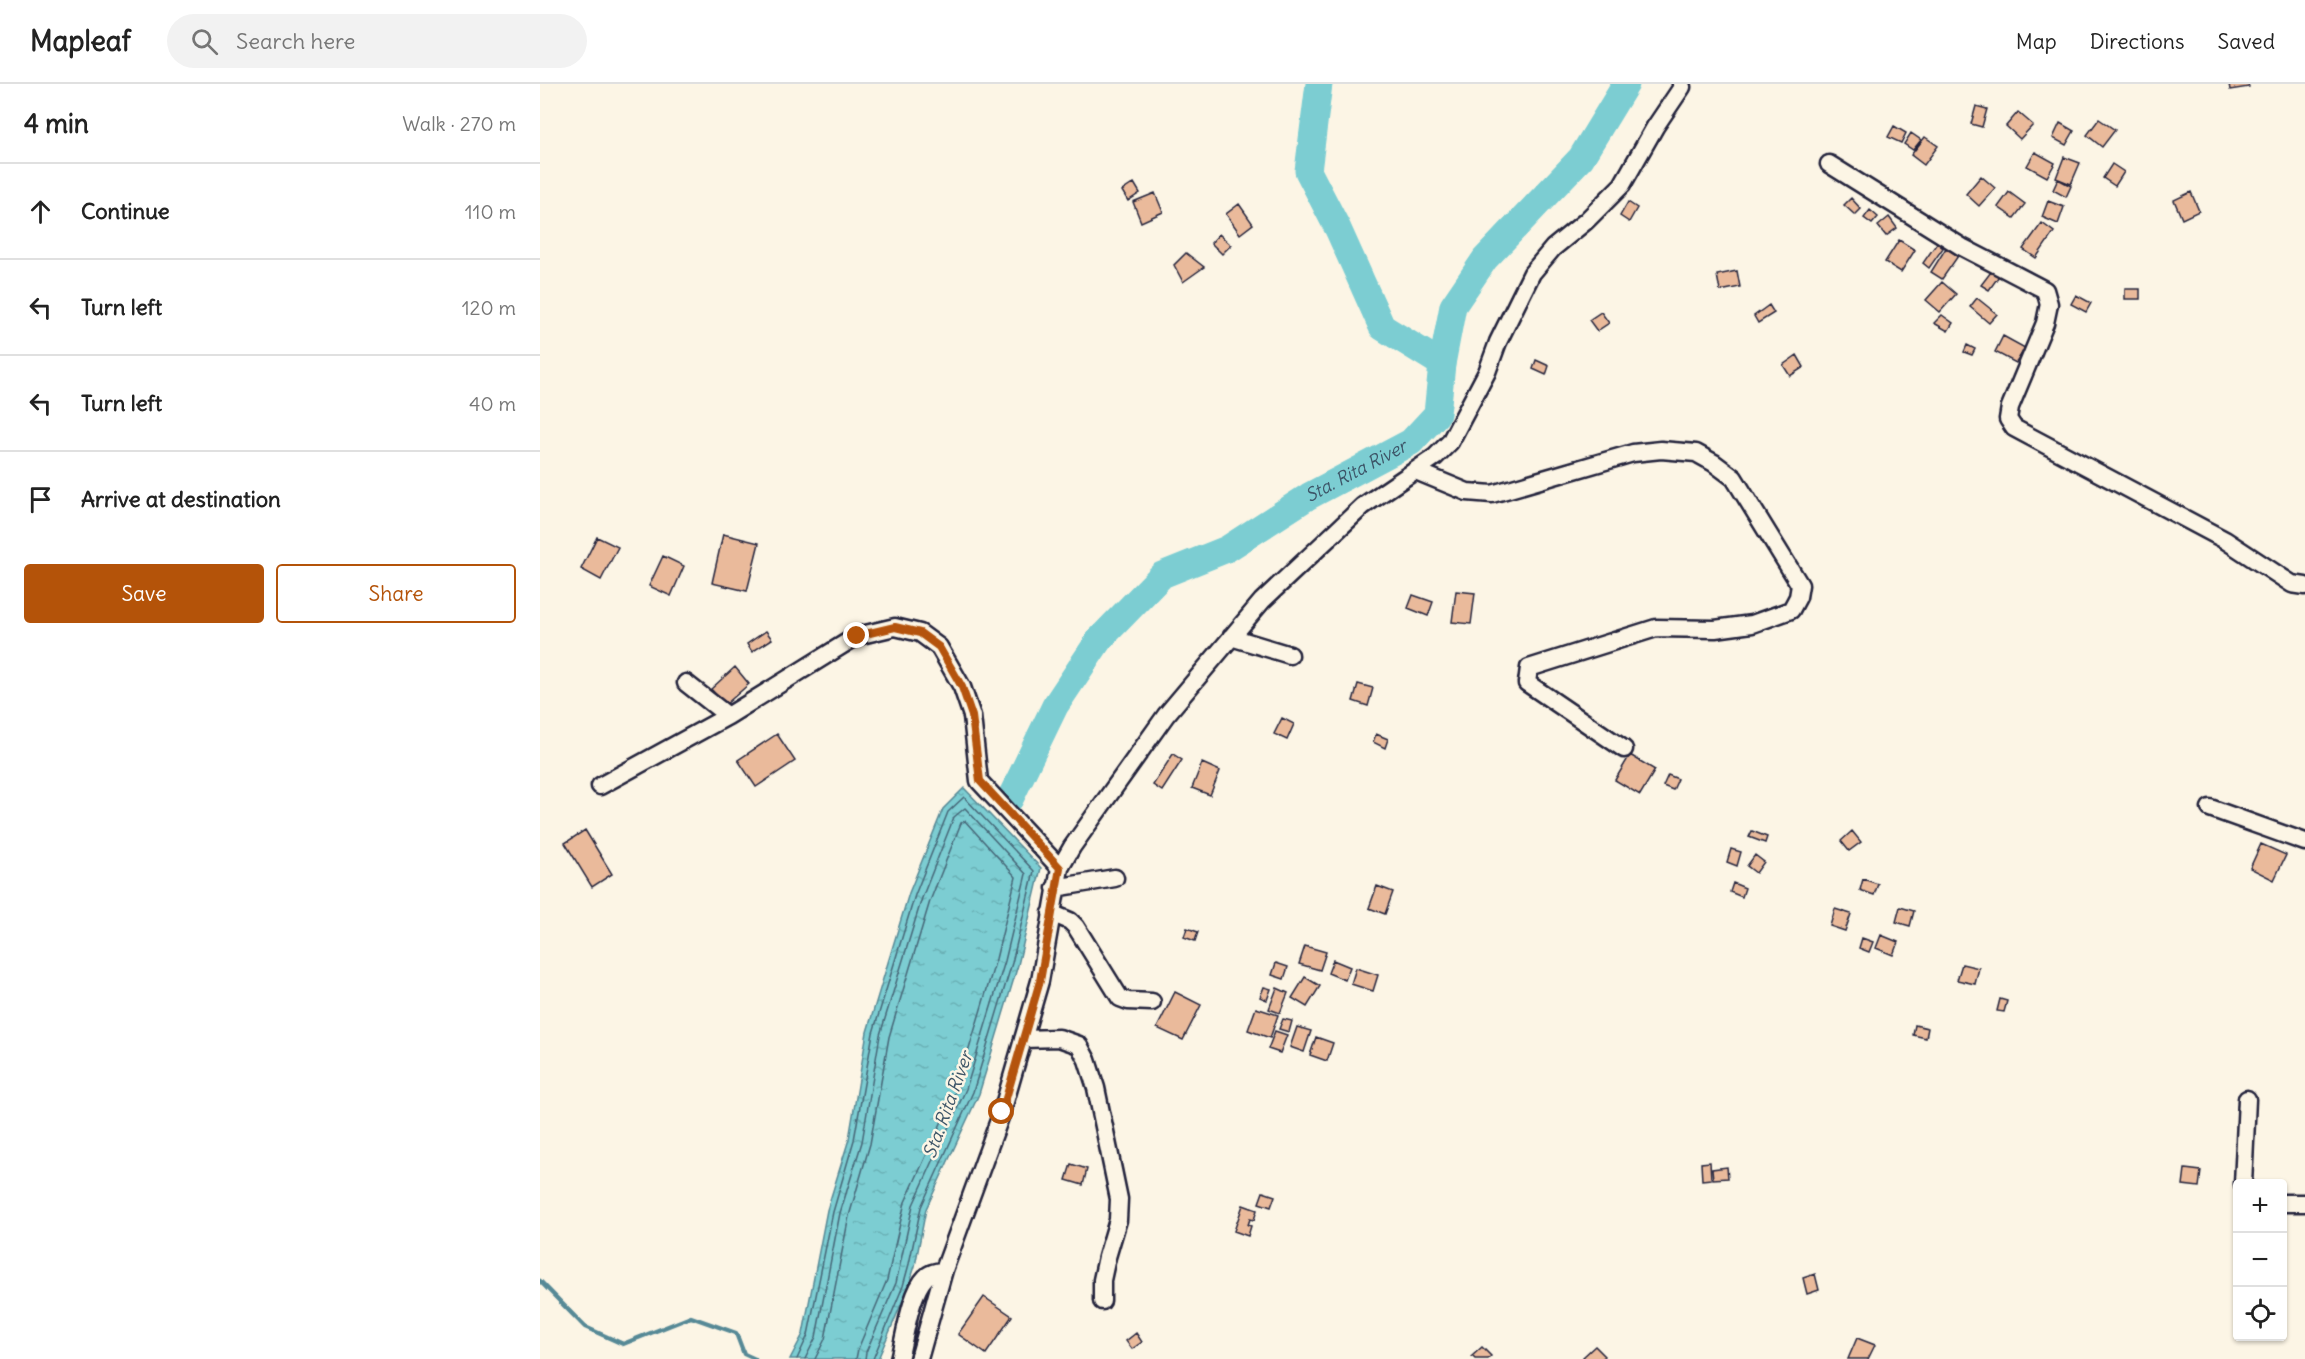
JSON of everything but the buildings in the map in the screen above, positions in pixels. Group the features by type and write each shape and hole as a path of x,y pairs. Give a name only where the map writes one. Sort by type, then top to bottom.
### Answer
{"street":[{"path":"919,1359 944,1270 1002,1112 1040,981 1060,868 1072,847 1166,715 1262,601 1363,506 1416,471 1450,442 1487,372 1498,342 1532,273 1553,248 1622,185 1682,85"},
{"path":"1828,164 1962,247 2045,290 2049,304 2045,323 2010,406 2008,419 2014,428 2224,540 2292,584 2305,586"},
{"path":"1416,471 1467,492 1491,494 1633,453 1661,450 1696,453 1734,478 1800,585 1798,597 1791,610 1752,624 1715,629 1656,628 1529,668 1527,683 1624,749"},
{"path":"600,786 728,716 857,636 895,627 920,633 939,647 962,687 972,716 980,781 1060,868"},
{"path":"1232,637 1290,656"},
{"path":"686,683 728,716"},
{"path":"2210,808 2305,842"},
{"path":"1055,888 1115,878"},
{"path":"1052,913 1070,921 1076,927 1120,998 1128,1001 1152,1002"},
{"path":"1023,1039 1059,1038 1079,1045 1088,1060 1119,1199 1118,1220 1102,1280 1102,1301"},
{"path":"2243,1179 2247,1099"},
{"path":"2287,1203 2305,1203"},
{"path":"900,1359 913,1304 920,1285 928,1274 944,1270"}],"water":[{"path":"964,788 1041,868 1018,965 979,1094 926,1209 915,1266 908,1288 878,1359 790,1359 803,1334 827,1210 849,1139 867,1032 909,893 943,809"}],"waterway":[{"path":"1319,84 1308,171 1338,229 1382,327 1442,364"},
{"name":"Sta. Rita River","path":"1010,799 1055,706 1099,640 1162,575 1227,549 1309,496 1411,442 1437,414 1442,364 1453,306 1485,259 1581,158 1626,84"},
{"path":"540,1281 585,1327 623,1344 691,1317 736,1333 744,1354 755,1359"}],"route":[{"path":"857,636 895,627 920,633 939,647 952,666 972,716 980,781 1060,868 1040,981 1002,1112"}]}
